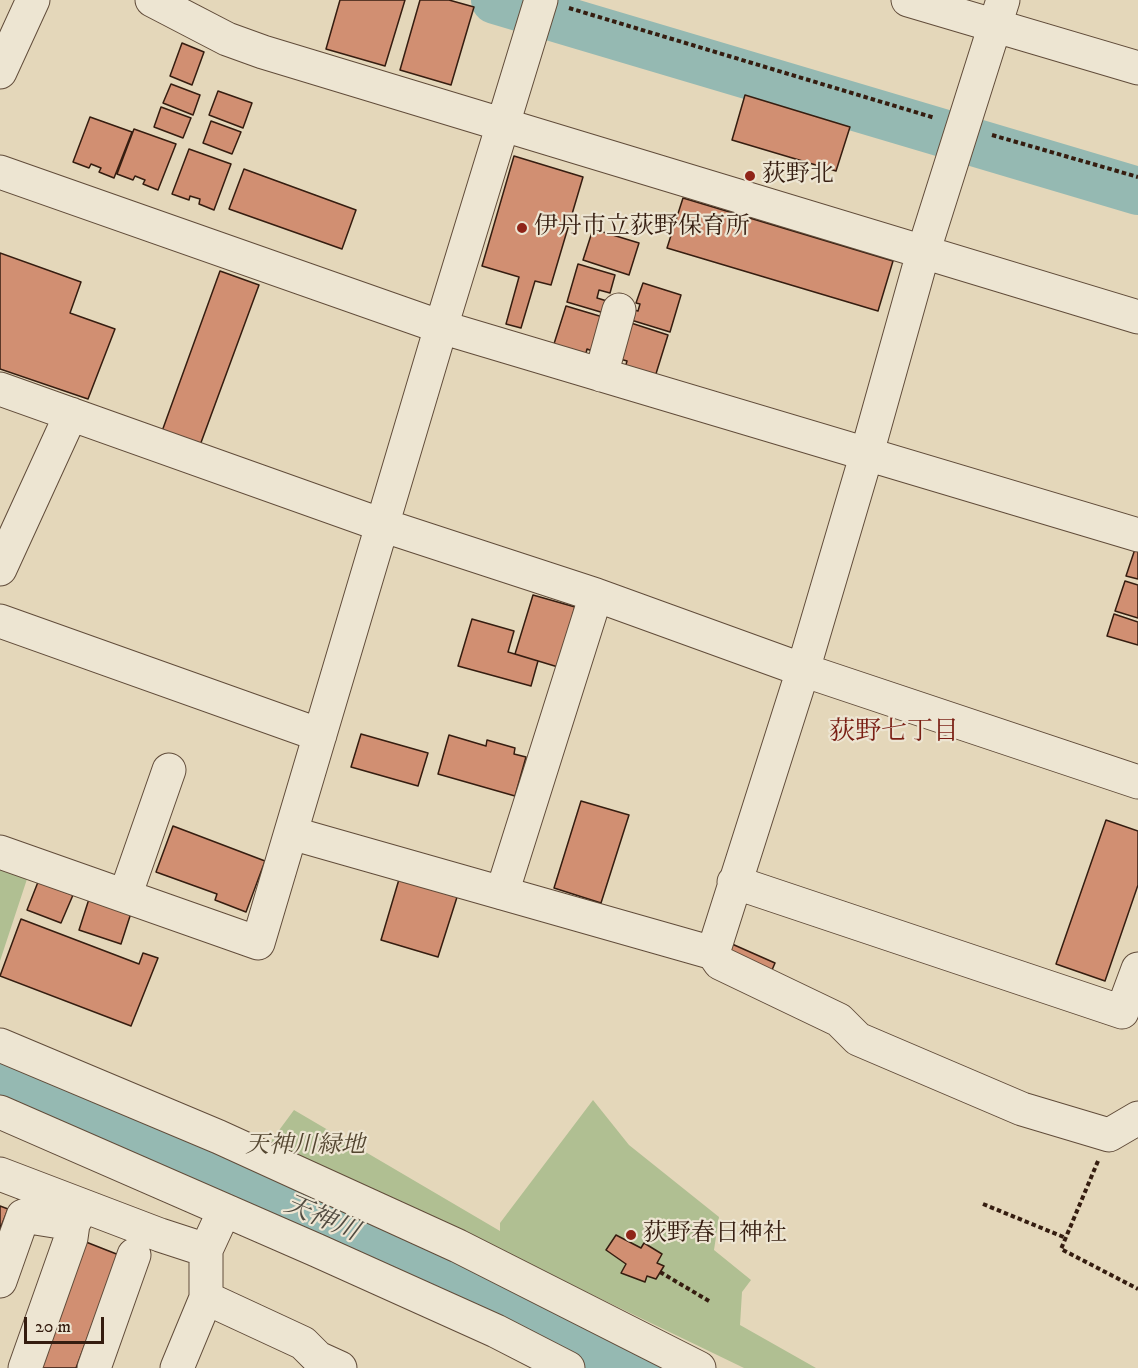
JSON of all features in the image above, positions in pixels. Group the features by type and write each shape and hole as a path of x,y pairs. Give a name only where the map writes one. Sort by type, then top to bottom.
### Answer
{"street":[{"path":"0,72 33,0"},
{"path":"152,0 227,39 263,52 1138,317"},
{"path":"908,0 999,12 1138,68"},
{"path":"0,852 258,943 441,327 505,124 546,8"},
{"path":"713,953 803,670 923,253 999,12"},
{"path":"0,172 441,327 1138,535"},
{"path":"601,375 619,310"},
{"path":"0,389 382,525 1138,782"},
{"path":"0,569 71,414"},
{"path":"502,893 596,596"},
{"path":"0,621 320,735"},
{"path":"125,896 169,770"},
{"path":"291,832 713,953 720,963 839,1020 858,1039 1022,1109 1109,1135 1138,1118"},
{"path":"734,882 1122,1012 1138,969"},
{"path":"0,1045 219,1137 448,1241 699,1368"},
{"path":"0,1112 496,1331 568,1368"},
{"path":"0,1174 78,1215 160,1235 206,1250"},
{"path":"177,1368 206,1298 206,1250 224,1211"},
{"path":"0,1281 23,1216 78,1215"},
{"path":"25,1368 78,1215"},
{"path":"94,1368 134,1255"},
{"path":"206,1298 303,1344 318,1359 340,1368"}],"path":[{"path":"546,8 961,134 1138,177"},
{"path":"1109,1135 1061,1249 1138,1289"},
{"path":"983,1204 1066,1238"},
{"path":"660,1272 709,1301"}],"green space":[{"path":"0,866 28,876 0,961"},
{"name":"荻野春日神社","path":"593,1100 629,1145 719,1217 714,1250 751,1280 742,1292 740,1325 816,1368 744,1368 539,1269 260,1156 294,1110 500,1231 500,1223"}],"building":[{"path":"340,0 405,0 385,66 326,49"},
{"path":"420,0 449,0 474,7 451,85 400,70"},
{"path":"182,43 204,52 192,85 170,76"},
{"path":"171,84 200,95 193,115 163,103"},
{"path":"218,91 252,103 243,128 209,115"},
{"path":"745,95 850,127 836,171 732,140"},
{"path":"161,107 191,118 183,138 154,127"},
{"path":"90,117 132,132 114,178 99,172 101,168 91,164 89,168 73,162"},
{"path":"211,121 241,132 232,154 203,143"},
{"path":"134,129 176,144 158,190 143,184 145,180 135,176 133,180 117,174"},
{"path":"189,149 231,164 214,210 199,204 200,199 190,196 189,200 172,194"},
{"path":"514,156 583,177 551,285 535,281 521,328 506,324 519,277 482,266"},
{"path":"244,169 356,210 342,249 229,209"},
{"path":"683,198 893,261 878,311 667,248"},
{"path":"593,229 639,243 629,275 583,260"},
{"path":"0,253 81,282 70,313 115,329 88,399 0,369"},
{"path":"578,264 615,275 610,293 599,290 597,298 607,301 604,313 567,302"},
{"path":"220,271 259,285 199,448 161,434"},
{"path":"643,283 681,295 670,332 631,320 634,310 638,311 640,304 636,303"},
{"path":"566,306 606,318 595,352 587,349 585,357 553,347"},
{"path":"631,323 668,335 655,377 625,368 627,361 620,359"},
{"path":"1135,549 1138,550 1138,579 1126,576"},
{"path":"1125,581 1138,585 1138,618 1115,611"},
{"path":"533,595 575,607 558,667 515,654"},
{"path":"1114,614 1138,622 1138,645 1107,636"},
{"path":"472,619 514,631 508,652 538,661 531,686 458,666"},
{"path":"361,734 428,753 418,786 351,767"},
{"path":"449,735 486,746 487,740 515,748 514,754 526,757 515,796 438,774"},
{"path":"581,801 629,815 601,903 554,888"},
{"path":"1106,820 1138,831 1138,885 1105,981 1056,964"},
{"path":"173,826 265,861 246,912 215,900 217,894 156,872"},
{"path":"400,876 458,894 438,957 381,940"},
{"path":"38,882 73,895 61,923 27,910"},
{"path":"89,899 131,913 121,944 79,930"},
{"path":"21,919 139,964 143,953 158,958 131,1026 0,976"},
{"path":"732,944 775,963 769,977 726,957"},
{"path":"0,1206 8,1209 0,1229"},
{"name":"荻野春日神社","path":"616,1235 641,1248 644,1243 662,1254 657,1263 664,1266 656,1279 647,1276 645,1282 621,1273 626,1264 606,1250"},
{"path":"86,1242 119,1255 76,1368 38,1368"}],"waterway":[{"path":"495,0 1138,191"},
{"name":"天神川","path":"0,1081 401,1253 637,1368"}],"place":[{"name":"荻野北","path":"750,176"},
{"name":"伊丹市立荻野保育所","path":"522,228"},
{"name":"荻野春日神社","path":"631,1235"}],"district":[{"name":"荻野七丁目","path":"894,734"}],"park label":[{"name":"天神川緑地","path":"305,1147"}]}
